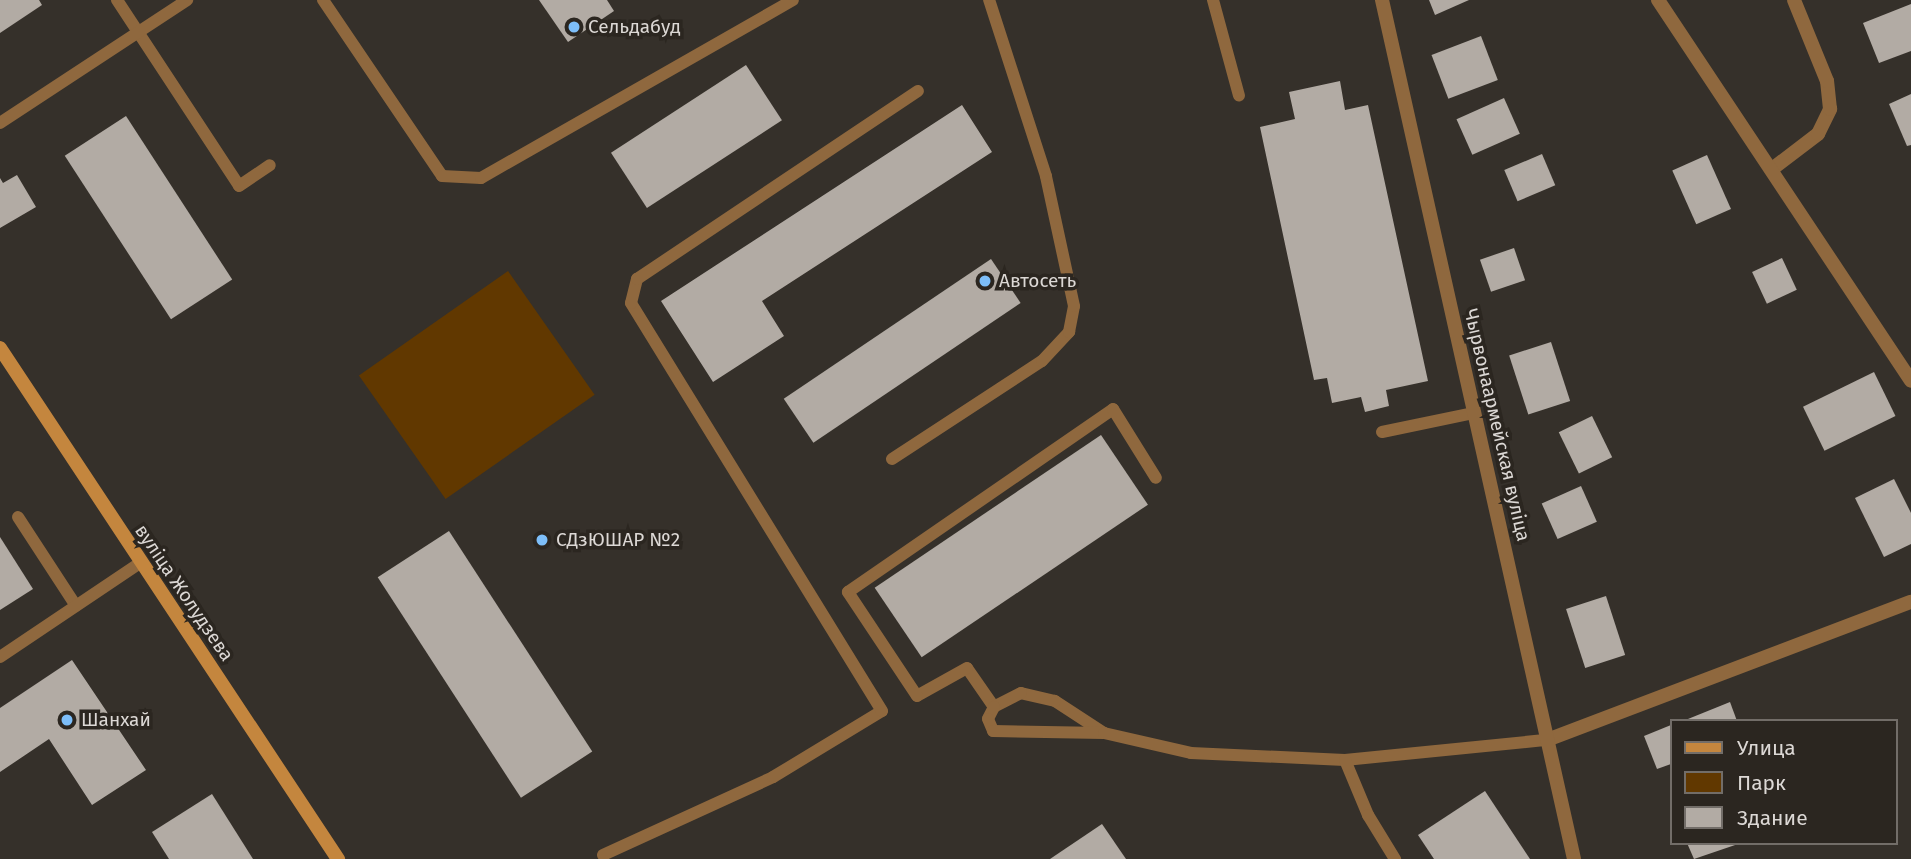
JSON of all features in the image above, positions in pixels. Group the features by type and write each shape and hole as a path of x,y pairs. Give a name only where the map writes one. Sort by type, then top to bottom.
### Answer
{"main road":[{"name":"вуліца Жолудзева","path":"0,348 338,859"}],"street":[{"name":"Чырвонаармейская вуліца","path":"1382,0 1574,859"},
{"path":"1658,0 1911,381"},
{"path":"1772,169 1818,134 1830,109 1827,80 1794,0"},
{"path":"1547,740 1911,602"}],"lane":[{"path":"117,0 239,186 270,165"},
{"path":"0,123 187,0"},
{"path":"323,0 442,176 481,178 793,0"},
{"path":"892,459 1042,361 1069,332 1074,306 1046,176 989,0"},
{"path":"1213,0 1239,96"},
{"path":"603,855 773,777 882,711 631,303 637,279 918,91"},
{"path":"994,707 967,668 917,696 848,592 1113,409 1156,478"},
{"path":"1382,432 1474,413"},
{"path":"18,517 76,606"},
{"path":"0,657 140,563"},
{"path":"1104,733 1055,701 1021,693 994,707 988,719 993,731 1104,733 1191,753 1345,760 1547,740"},
{"path":"1345,760 1368,815 1395,859"}],"green space":[{"path":"508,271 595,395 446,499 359,375"}],"building":[{"path":"0,0 39,0 42,5 0,33"},
{"name":"Сельдабуд","path":"539,0 607,0 614,11 568,42"},
{"path":"1429,0 1469,0 1435,15"},
{"path":"1911,4 1911,51 1879,63 1863,23"},
{"path":"1481,36 1498,80 1448,99 1432,55"},
{"path":"746,65 782,120 647,208 611,153"},
{"path":"1340,81 1345,110 1368,105 1428,381 1386,390 1389,406 1365,412 1361,397 1332,403 1327,378 1314,380 1260,127 1295,119 1289,92"},
{"path":"1911,94 1911,145 1907,146 1889,104"},
{"path":"1504,98 1520,134 1472,155 1456,119"},
{"path":"962,105 992,152 762,301 784,336 713,382 661,301"},
{"path":"126,116 232,280 171,319 65,156"},
{"path":"1542,154 1555,185 1518,201 1504,170"},
{"path":"1707,155 1731,209 1696,224 1672,170"},
{"path":"17,175 36,207 0,228 0,178 3,183"},
{"path":"1514,248 1525,280 1491,292 1480,260"},
{"path":"1782,258 1797,290 1767,304 1752,272"},
{"path":"991,259 1021,303 813,443 784,399"},
{"path":"1551,342 1570,401 1528,415 1509,356"},
{"path":"1874,372 1895,416 1824,451 1803,407"},
{"path":"1592,416 1612,457 1579,474 1559,432"},
{"path":"1101,435 1148,505 922,657 875,588"},
{"path":"1894,479 1911,513 1911,544 1884,557 1855,498"},
{"path":"1581,486 1597,522 1558,539 1542,503"},
{"path":"449,531 592,752 521,798 378,577"},
{"path":"0,537 33,589 0,610"},
{"path":"1606,596 1625,655 1585,668 1566,609"},
{"name":"Шанхай","path":"72,660 146,770 92,805 49,739 0,772 0,708"},
{"path":"1730,702 1736,719 1688,719"},
{"path":"1670,725 1670,764 1657,769 1644,736"},
{"path":"1485,791 1530,859 1434,859 1418,835"},
{"path":"212,794 253,859 169,859 152,832"},
{"path":"1102,824 1126,859 1050,859"},
{"path":"1688,845 1735,845 1694,859"}],"place":[{"name":"Сельдабуд","path":"574,27"},
{"name":"Автосеть","path":"985,281"},
{"name":"СДзЮШАР №2","path":"542,540"},
{"name":"Шанхай","path":"67,720"}]}
